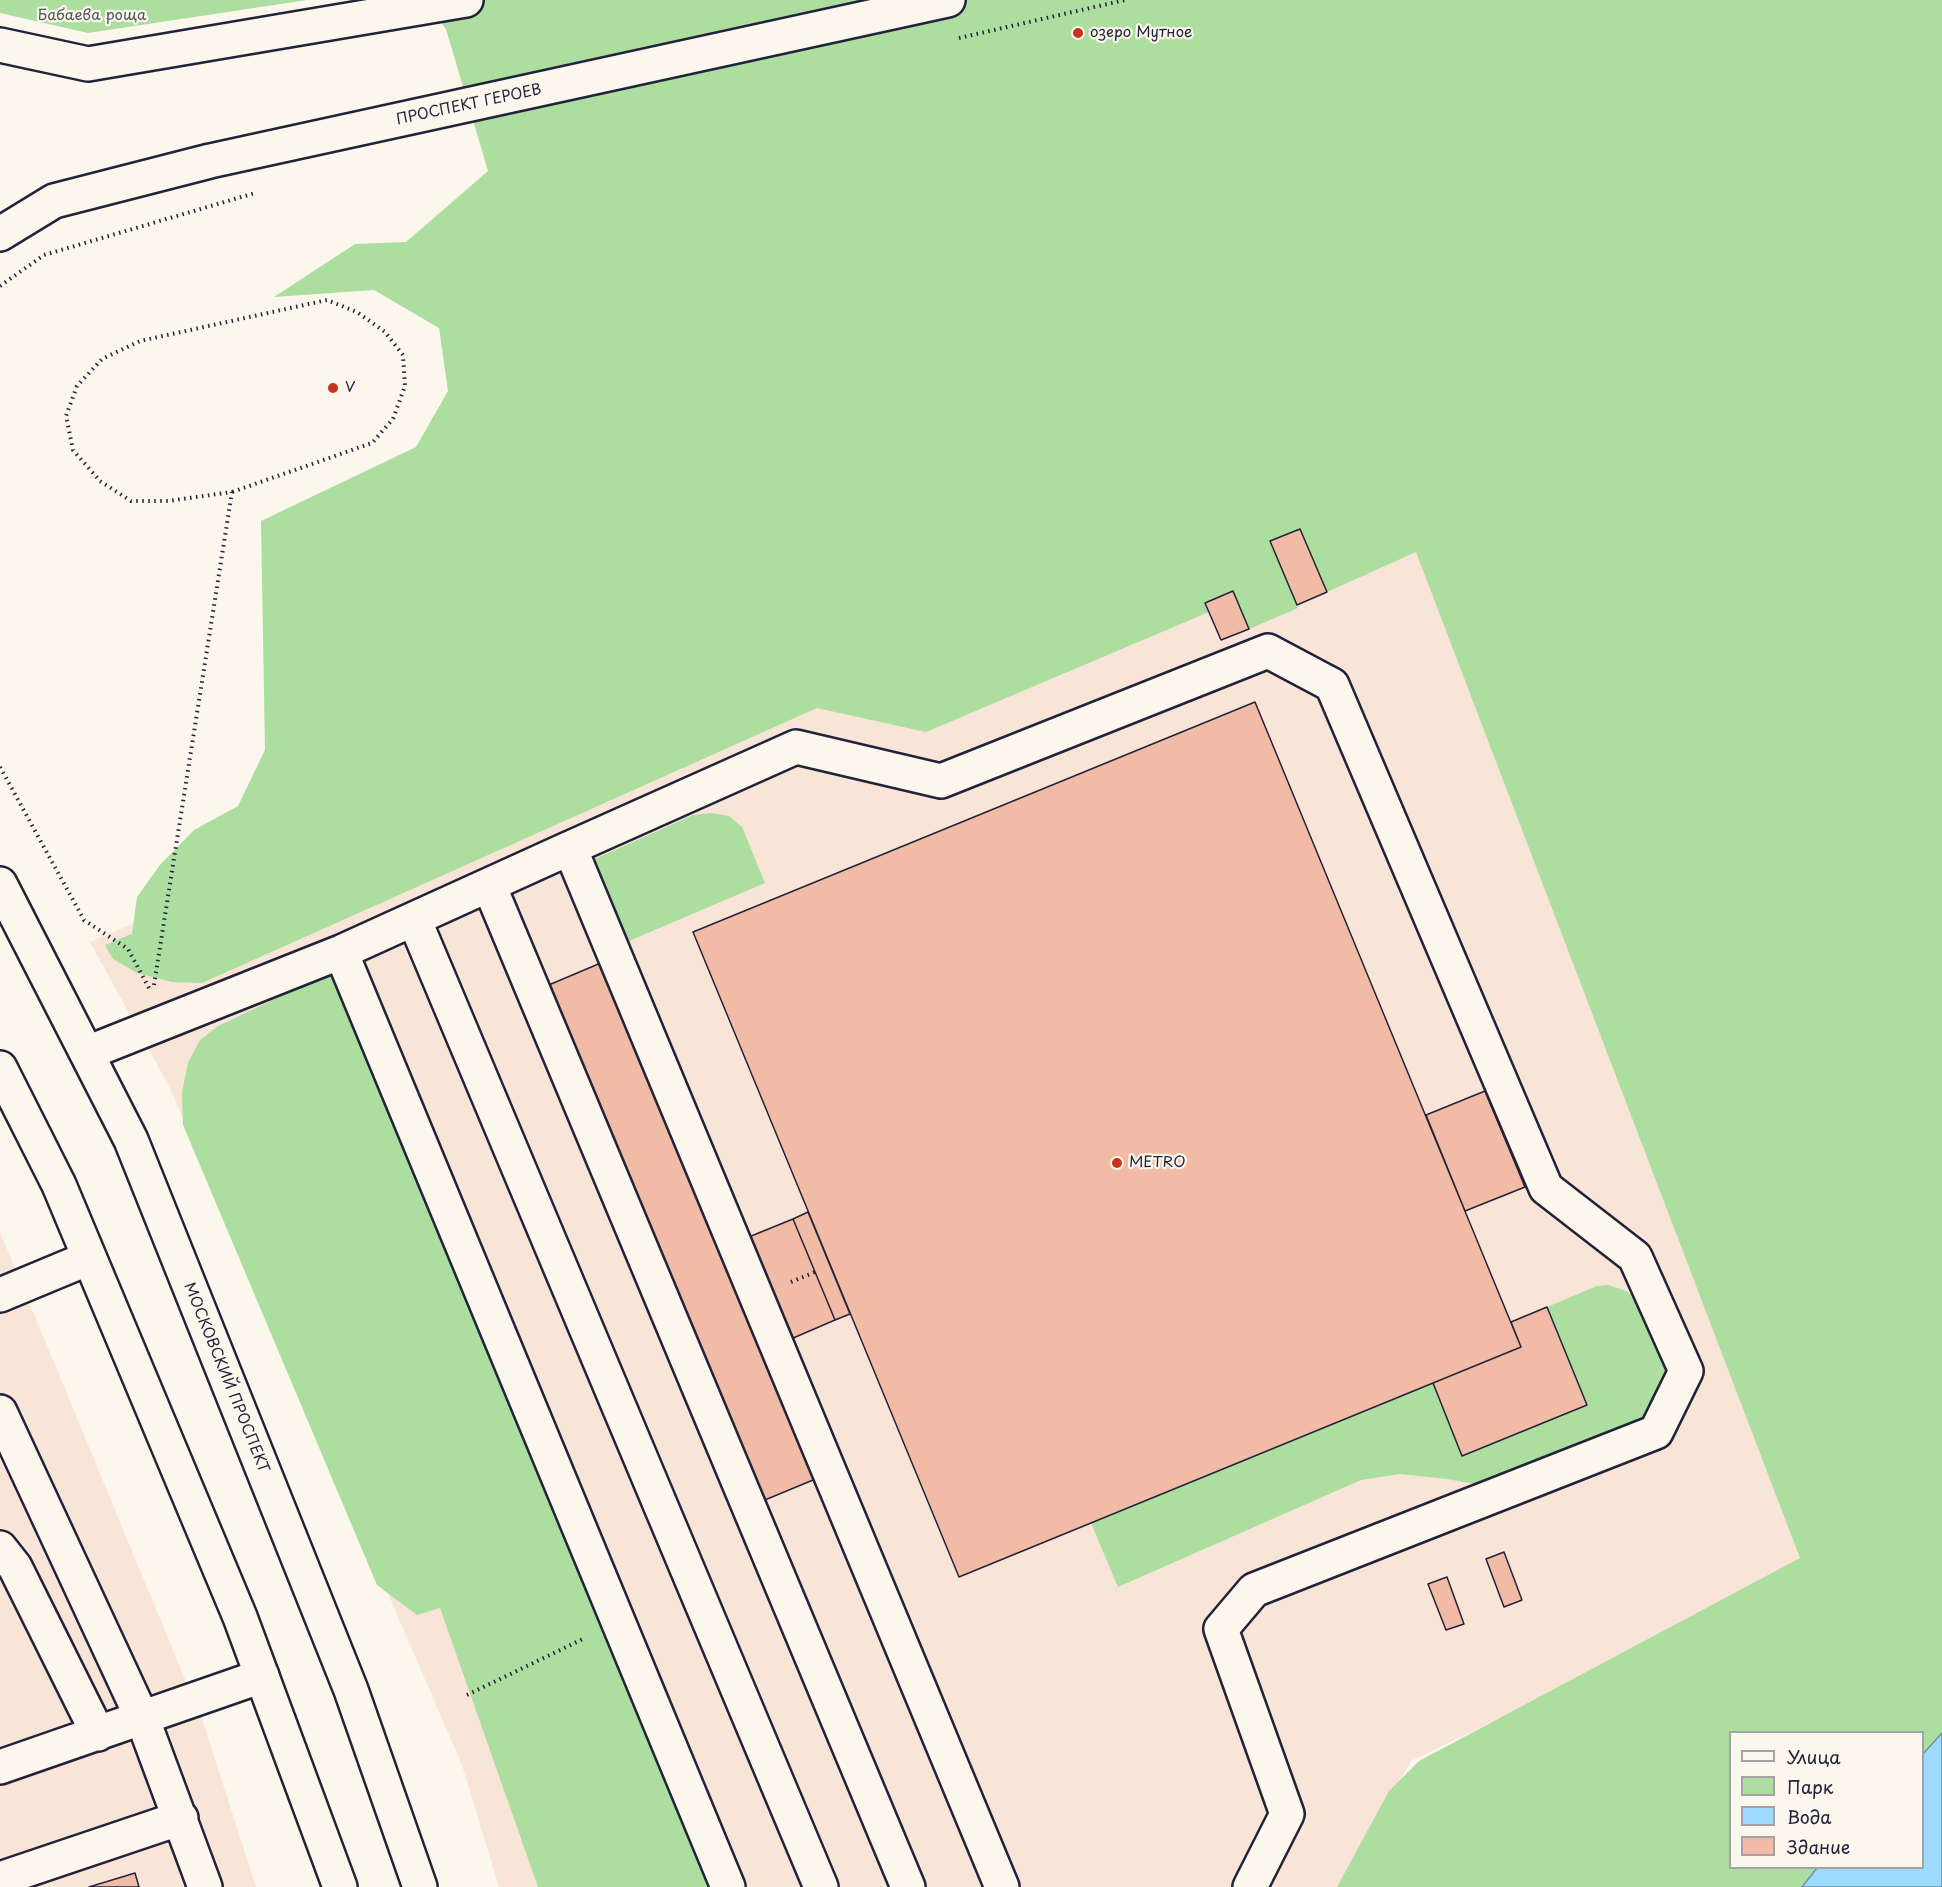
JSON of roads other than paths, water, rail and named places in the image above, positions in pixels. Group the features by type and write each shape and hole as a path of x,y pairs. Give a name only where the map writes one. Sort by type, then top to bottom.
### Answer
{"main road":[{"path":"0,45 88,64 466,0"},
{"name":"ПРОСПЕКТ ГЕРОЕВ","path":"0,234 54,201 210,161 948,0"},
{"path":"87,1053 341,952 796,747 941,781 1268,651 1332,685 1546,1188 1635,1257 1686,1371 1656,1432 1254,1590 1221,1629 1287,1814 1250,1887"},
{"path":"570,848 1002,1887"},
{"name":"МОСКОВСКИЙ ПРОСПЕКТ","path":"0,884 131,1140 342,1668 420,1887"},
{"path":"489,885 908,1887"},
{"path":"414,919 821,1887"},
{"path":"341,952 728,1887"},
{"path":"0,1068 59,1185 240,1617 340,1887"},
{"path":"0,1295 89,1258"},
{"path":"0,1412 143,1720 205,1887"},
{"path":"0,1548 15,1567 98,1734"},
{"path":"0,1767 143,1720 262,1676"},
{"path":"0,1879 181,1818"}],"water":[{"path":"1942,1733 1942,1887 1802,1887 1816,1869 1924,1869 1924,1753"}],"place":[{"name":"озеро Мутное","path":"1078,33"},
{"name":"V","path":"333,388"},
{"name":"METRO","path":"1117,1163"}],"park label":[{"name":"Бабаева роща","path":"92,16"}]}
